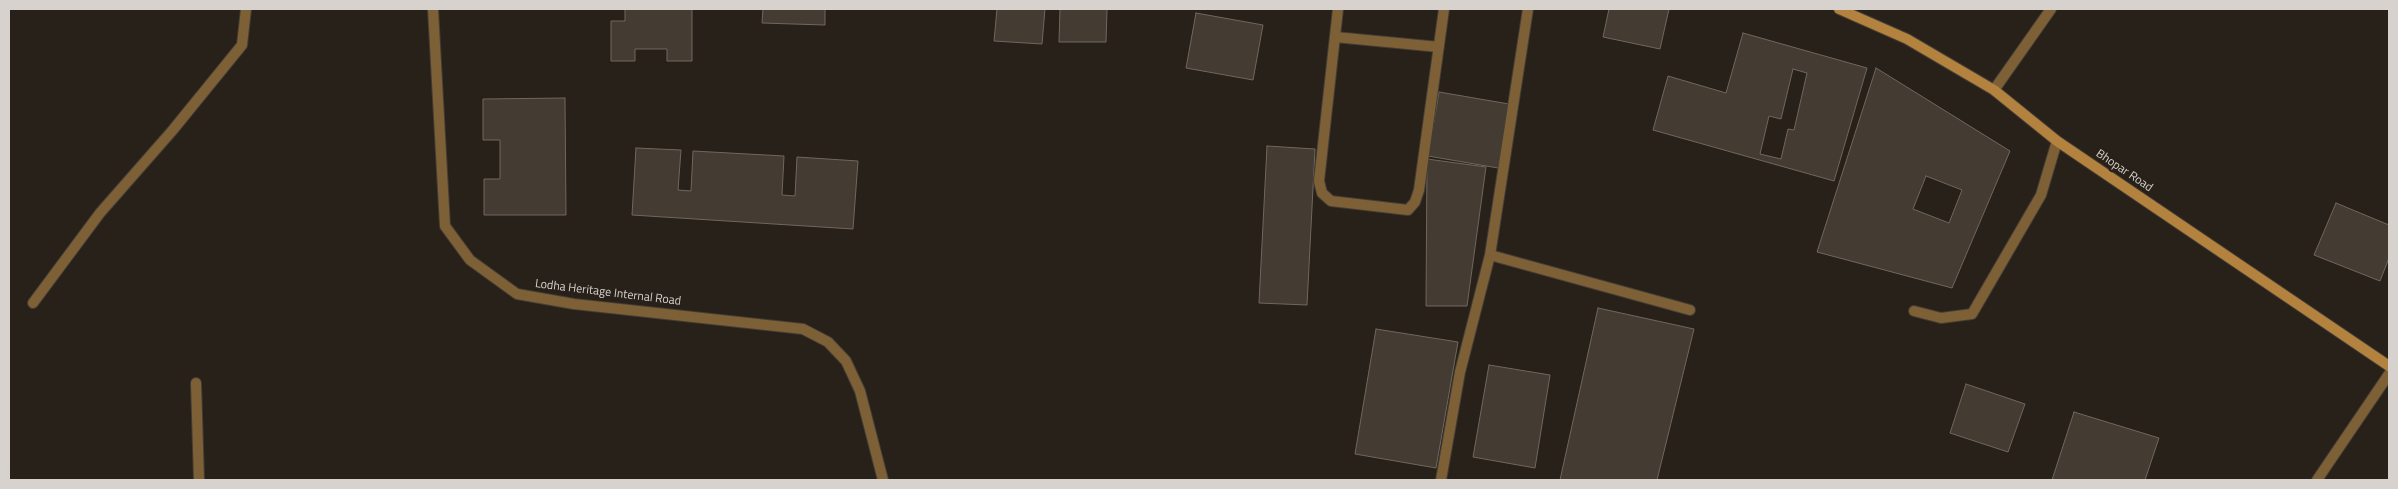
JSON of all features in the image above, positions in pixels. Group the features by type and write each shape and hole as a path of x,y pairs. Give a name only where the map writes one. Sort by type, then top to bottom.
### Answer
{"street":[{"path":"33,303 100,213 172,131 242,45 246,9"},
{"name":"Lodha Heritage Internal Road","path":"433,9 445,226 470,260 517,294 574,304 802,329 828,342 846,361 860,391 883,480"},
{"path":"1338,9 1320,181 1322,192 1331,200 1408,210 1415,202 1420,190 1444,9"},
{"path":"1441,480 1460,372 1490,255 1528,9"},
{"name":"Bhopar Road","path":"1839,9 1907,39 1994,90 2058,141 2389,366"},
{"path":"1994,90 2051,9"},
{"path":"1335,37 1439,47"},
{"path":"1914,311 1941,318 1972,314 2040,195 2058,141"},
{"path":"1490,255 1690,310"},
{"path":"2317,480 2389,374"},
{"path":"196,383 199,480"}],"building":[{"path":"625,9 692,9 692,61 667,61 667,49 635,49 635,61 611,61 611,21 625,21"},
{"path":"763,9 825,9 825,25 762,23"},
{"path":"997,9 1045,9 1042,44 994,41"},
{"path":"1060,9 1107,9 1106,42 1059,42"},
{"path":"1609,9 1669,9 1660,49 1603,37"},
{"path":"1196,13 1263,25 1253,80 1186,68"},
{"path":"1743,33 1867,68 1834,181 1653,130 1668,76 1726,93","holes":["1793,69 1807,73 1794,130 1788,129 1781,159 1760,154 1769,116 1781,119"]},
{"path":"1876,68 2010,151 1952,288 1817,252","holes":["1926,176 1962,190 1949,223 1913,209"]},
{"path":"1439,92 1509,104 1498,168 1428,156"},
{"path":"565,98 566,215 484,215 484,179 500,179 500,140 483,140 483,99"},
{"path":"1267,146 1315,149 1307,305 1259,303"},
{"path":"636,148 681,150 678,190 691,191 693,151 784,156 782,195 795,196 797,157 858,161 853,229 632,215"},
{"path":"1427,159 1486,167 1467,306 1426,306"},
{"path":"2336,203 2389,225 2389,258 2380,281 2314,255"},
{"path":"1598,308 1694,329 1657,480 1560,480"},
{"path":"1376,329 1458,342 1436,468 1355,454"},
{"path":"1489,365 1550,375 1535,468 1473,457"},
{"path":"1966,384 2025,404 2008,452 1950,433"},
{"path":"2074,412 2159,438 2145,480 2052,480"}]}
